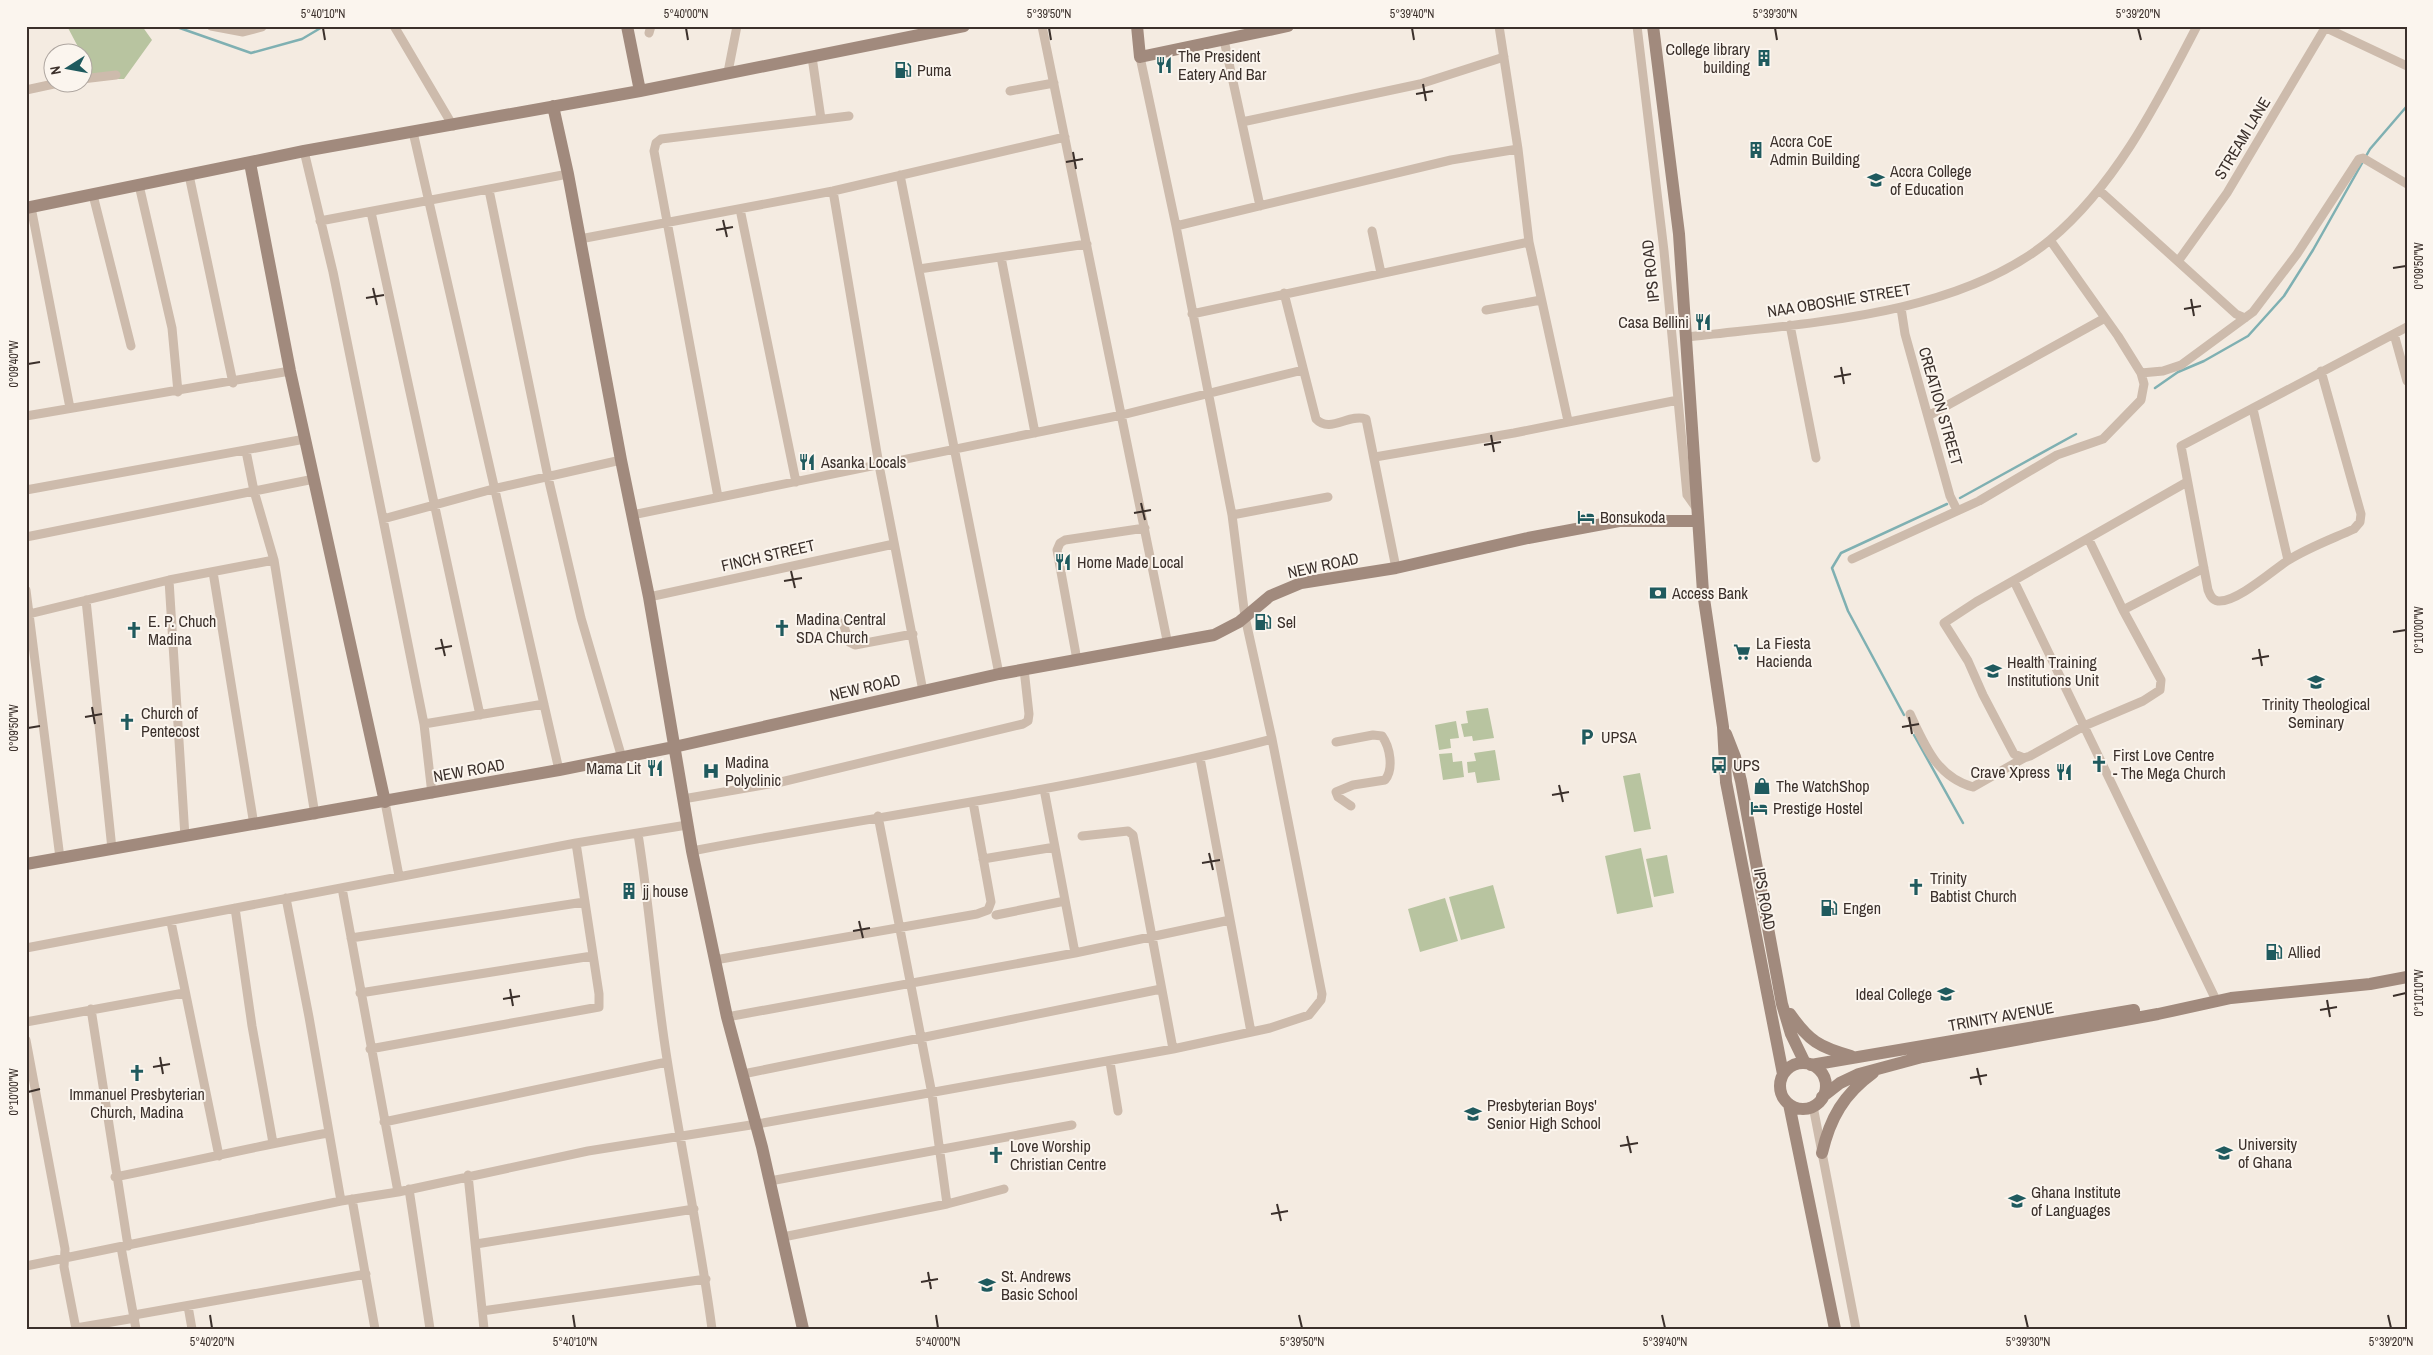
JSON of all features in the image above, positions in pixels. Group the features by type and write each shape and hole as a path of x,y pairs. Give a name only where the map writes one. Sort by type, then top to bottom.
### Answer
{"street":[{"path":"211,26 243,32 264,27"},
{"path":"394,26 453,126"},
{"path":"627,26 640,92"},
{"path":"728,72 737,26"},
{"path":"70,408 29,207 304,151 640,92 728,72 812,57 921,31 964,26"},
{"path":"1042,26 1168,645"},
{"path":"26,1266 341,1201 398,1192 468,1175 588,1151 757,1124 1110,1062 1251,1032 1309,1015 1321,1000 1322,994 1246,617 1232,515 1176,226 1140,57 1137,26"},
{"path":"1140,57 1288,26"},
{"path":"1499,26 1518,149 1529,242 1568,422"},
{"name":"IPS ROAD","path":"1637,26 1664,251 1687,495 1697,515"},
{"name":"IPS ROAD","path":"1653,26 1679,234 1703,592 1723,727 1726,782 1783,1074"},
{"name":"NAA OBOSHIE STREET","path":"1687,338 1901,308 1970,287 1988,279 2050,240 2099,190 2147,118 2197,26"},
{"path":"2323,27 2407,66"},
{"name":"STREAM LANE","path":"2179,260 2226,193 2323,27"},
{"path":"1224,40 1260,206"},
{"path":"812,57 821,119"},
{"path":"1242,122 1420,84 1504,57"},
{"path":"92,78 116,75"},
{"path":"1010,91 1054,83"},
{"path":"26,90 42,86"},
{"path":"553,106 568,174 621,460 649,597 692,850 727,1017 757,1124 803,1329"},
{"path":"718,498 654,151 656,143 661,139 849,116"},
{"path":"413,132 493,489 559,770"},
{"path":"580,239 833,191 1065,137"},
{"path":"1176,226 1451,160 1518,149"},
{"path":"304,151 333,272 424,724 432,794"},
{"path":"2141,373 2163,371 2181,365 2253,312 2296,254 2359,159 2367,160 2407,184"},
{"path":"250,163 290,372 385,802 399,876"},
{"path":"320,221 568,174"},
{"path":"189,175 233,383"},
{"path":"900,175 999,674"},
{"path":"139,185 172,328 178,392"},
{"path":"489,190 548,476 581,618 622,758"},
{"path":"2099,190 2179,260 2236,314 2245,318"},
{"path":"833,191 879,465 923,690"},
{"path":"93,194 131,346"},
{"path":"740,209 796,482"},
{"path":"371,212 480,715"},
{"path":"1372,231 1381,273"},
{"path":"1852,559 1979,501 2057,455 2103,439 2141,400 2144,384 2141,373 2050,240"},
{"path":"1192,314 1529,242"},
{"path":"919,270 1087,244"},
{"path":"1001,257 1035,433"},
{"path":"1284,293 1316,419 1321,424 1327,425 1360,417 1366,419 1375,456 1396,568"},
{"path":"1486,310 1541,300"},
{"name":"CREATION STREET","path":"1901,308 1905,334 1956,510"},
{"path":"1928,416 2105,318"},
{"path":"1790,325 1816,458"},
{"path":"2321,371 2361,514 2360,522 2354,528 2288,560 2254,586 2227,599 2218,601 2212,598 2208,590 2181,446 2321,371 2407,327"},
{"path":"2394,334 2407,380"},
{"path":"632,515 1122,415 1303,370"},
{"path":"26,416 290,372"},
{"path":"1375,456 1568,422 1678,400"},
{"path":"2253,409 2288,560"},
{"path":"26,490 305,439"},
{"path":"246,451 254,490 274,560 316,815"},
{"path":"383,519 493,489 621,460"},
{"path":"26,537 314,479"},
{"path":"2024,758 2014,754 1983,695 1968,661 1944,623 2187,482"},
{"path":"1232,515 1328,497"},
{"name":"NEW ROAD","path":"26,864 316,815 622,758 999,674 1168,645 1214,635 1229,629 1270,596 1301,584 1396,568 1528,538 1619,521 1697,515"},
{"path":"1077,660 1058,550 1060,543 1065,540 1145,528"},
{"path":"1910,714 1938,766 1958,782 1973,787 2084,726 2143,701 2160,690 2161,680 2123,610 2089,540"},
{"name":"FINCH STREET","path":"649,597 894,544"},
{"path":"29,614 169,580 274,560"},
{"path":"2123,610 2204,568"},
{"path":"213,572 254,825"},
{"path":"169,580 185,837"},
{"path":"2014,581 2216,1000"},
{"path":"26,590 60,858"},
{"path":"86,600 112,850"},
{"path":"843,623 849,642 855,644 913,634"},
{"path":"683,799 780,782 1023,724 1028,721 1029,714 1024,669"},
{"path":"424,724 544,704"},
{"name":"IPS ROAD","path":"1723,727 1735,756 1782,1004 1791,1034 1808,1064"},
{"path":"1336,742 1373,735 1382,736 1390,762 1388,776 1385,780 1353,784 1336,792 1338,797 1351,806"},
{"path":"692,850 878,816 1044,789 1200,758 1272,739"},
{"path":"1200,758 1251,1032"},
{"path":"1044,789 1075,953"},
{"path":"715,960 898,926 977,914 988,910 992,902 973,802"},
{"path":"878,816 932,1094 947,1204"},
{"path":"26,948 171,922 286,898 576,843 687,825"},
{"path":"1082,836 1128,831 1133,835 1173,1049"},
{"path":"638,834 650,906 656,983 667,1062 706,1279 712,1329"},
{"path":"370,1049 599,1007 599,994 576,843"},
{"path":"983,859 1055,847"},
{"path":"342,888 370,1049 398,1192"},
{"path":"286,898 341,1201"},
{"path":"996,915 1065,901"},
{"path":"351,938 584,902"},
{"path":"235,908 252,1026 273,1143"},
{"path":"727,1017 910,985 1230,920"},
{"path":"171,922 184,993 219,1156"},
{"path":"360,993 592,956"},
{"name":"TRINITY AVENUE","path":"1818,1102 1853,1076 1922,1057 2001,1044 2216,1000 2370,984 2407,977"},
{"path":"743,1074 1161,989"},
{"path":"26,1022 184,993"},
{"path":"1782,1004 1809,1039 1819,1046 1856,1057"},
{"name":"TRINITY AVENUE","path":"1808,1064 2168,1005 2196,1005"},
{"path":"91,1010 136,1329"},
{"path":"26,1040 65,1249 64,1258 76,1328 366,1274"},
{"path":"384,1122 667,1062"},
{"path":"1110,1062 1118,1111"},
{"path":"1789,1104 1801,1109 1818,1102 1825,1091 1824,1078 1821,1072 1808,1064 1792,1066 1783,1074 1780,1087 1781,1094 1789,1104 1835,1329"},
{"path":"1822,1153 1828,1128 1841,1103 1852,1090 1878,1068"},
{"path":"1818,1102 1822,1153 1856,1329"},
{"path":"770,1181 1072,1125"},
{"path":"115,1177 273,1143 328,1134"},
{"path":"468,1175 484,1329"},
{"path":"409,1189 430,1329"},
{"path":"783,1237 947,1204 1004,1190"},
{"path":"352,1200 375,1329"},
{"path":"476,1244 694,1209"},
{"path":"482,1311 706,1279"},
{"path":"188,1306 192,1329"}],"green space":[{"path":"67,26 142,26 152,40 124,79 95,79 92,73 92,42 75,42"},
{"path":"1488,708 1494,738 1473,741 1472,736 1464,737 1461,724 1468,723 1466,711"},
{"path":"1456,721 1459,738 1450,739 1451,748 1439,750 1435,725"},
{"path":"1495,750 1500,780 1477,783 1475,772 1468,773 1467,762 1476,761 1474,753"},
{"path":"1452,753 1453,762 1462,761 1464,777 1443,780 1439,754"},
{"path":"1640,773 1651,829 1634,832 1623,776"},
{"path":"1641,848 1653,907 1617,914 1605,856"},
{"path":"1667,855 1674,893 1654,897 1646,859"},
{"path":"1493,885 1505,928 1461,940 1449,897"},
{"path":"1445,898 1458,941 1420,952 1408,909"}],"waterway":[{"path":"174,26 251,53 302,39 324,26"},
{"path":"2155,388 2178,372 2204,361 2248,336 2284,296 2313,250 2370,149 2407,106"},
{"path":"1960,498 2076,434"},
{"path":"1904,715 1848,611 1832,568 1841,553 1947,504"},
{"path":"1914,735 1963,823"}],"place":[{"name":"College library building","path":"1764,58"},
{"name":"The President Eatery And Bar","path":"1164,65"},
{"name":"Puma","path":"903,70"},
{"name":"Accra CoE Admin Building","path":"1756,150"},
{"name":"Accra College of Education","path":"1876,180"},
{"name":"Casa Bellini","path":"1703,322"},
{"name":"Asanka Locals","path":"807,462"},
{"name":"Bonsukoda","path":"1586,517"},
{"name":"Home Made Local","path":"1063,562"},
{"name":"Access Bank","path":"1658,593"},
{"name":"Sel","path":"1263,622"},
{"name":"Madina Central SDA Church","path":"782,628"},
{"name":"E. P. Chuch Madina","path":"134,630"},
{"name":"La Fiesta Hacienda","path":"1742,652"},
{"name":"Health Training Institutions Unit","path":"1993,671"},
{"name":"Trinity Theological Seminary","path":"2316,682"},
{"name":"Church of Pentecost","path":"127,722"},
{"name":"UPSA","path":"1587,737"},
{"name":"First Love Centre - The Mega Church","path":"2099,764"},
{"name":"UPS","path":"1719,765"},
{"name":"Mama Lit","path":"655,768"},
{"name":"Madina Polyclinic","path":"711,771"},
{"name":"Crave Xpress","path":"2064,772"},
{"name":"The WatchShop","path":"1762,786"},
{"name":"Prestige Hostel","path":"1759,808"},
{"name":"Trinity Babtist Church","path":"1916,887"},
{"name":"jj house","path":"629,891"},
{"name":"Engen","path":"1829,908"},
{"name":"Allied","path":"2274,952"},
{"name":"Ideal College","path":"1946,994"},
{"name":"Immanuel Presbyterian Church, Madina","path":"137,1073"},
{"name":"Presbyterian Boys' Senior High School","path":"1473,1114"},
{"name":"University of Ghana","path":"2224,1153"},
{"name":"Love Worship Christian Centre","path":"996,1155"},
{"name":"Ghana Institute of Languages","path":"2017,1201"},
{"name":"St. Andrews Basic School","path":"987,1285"}]}
